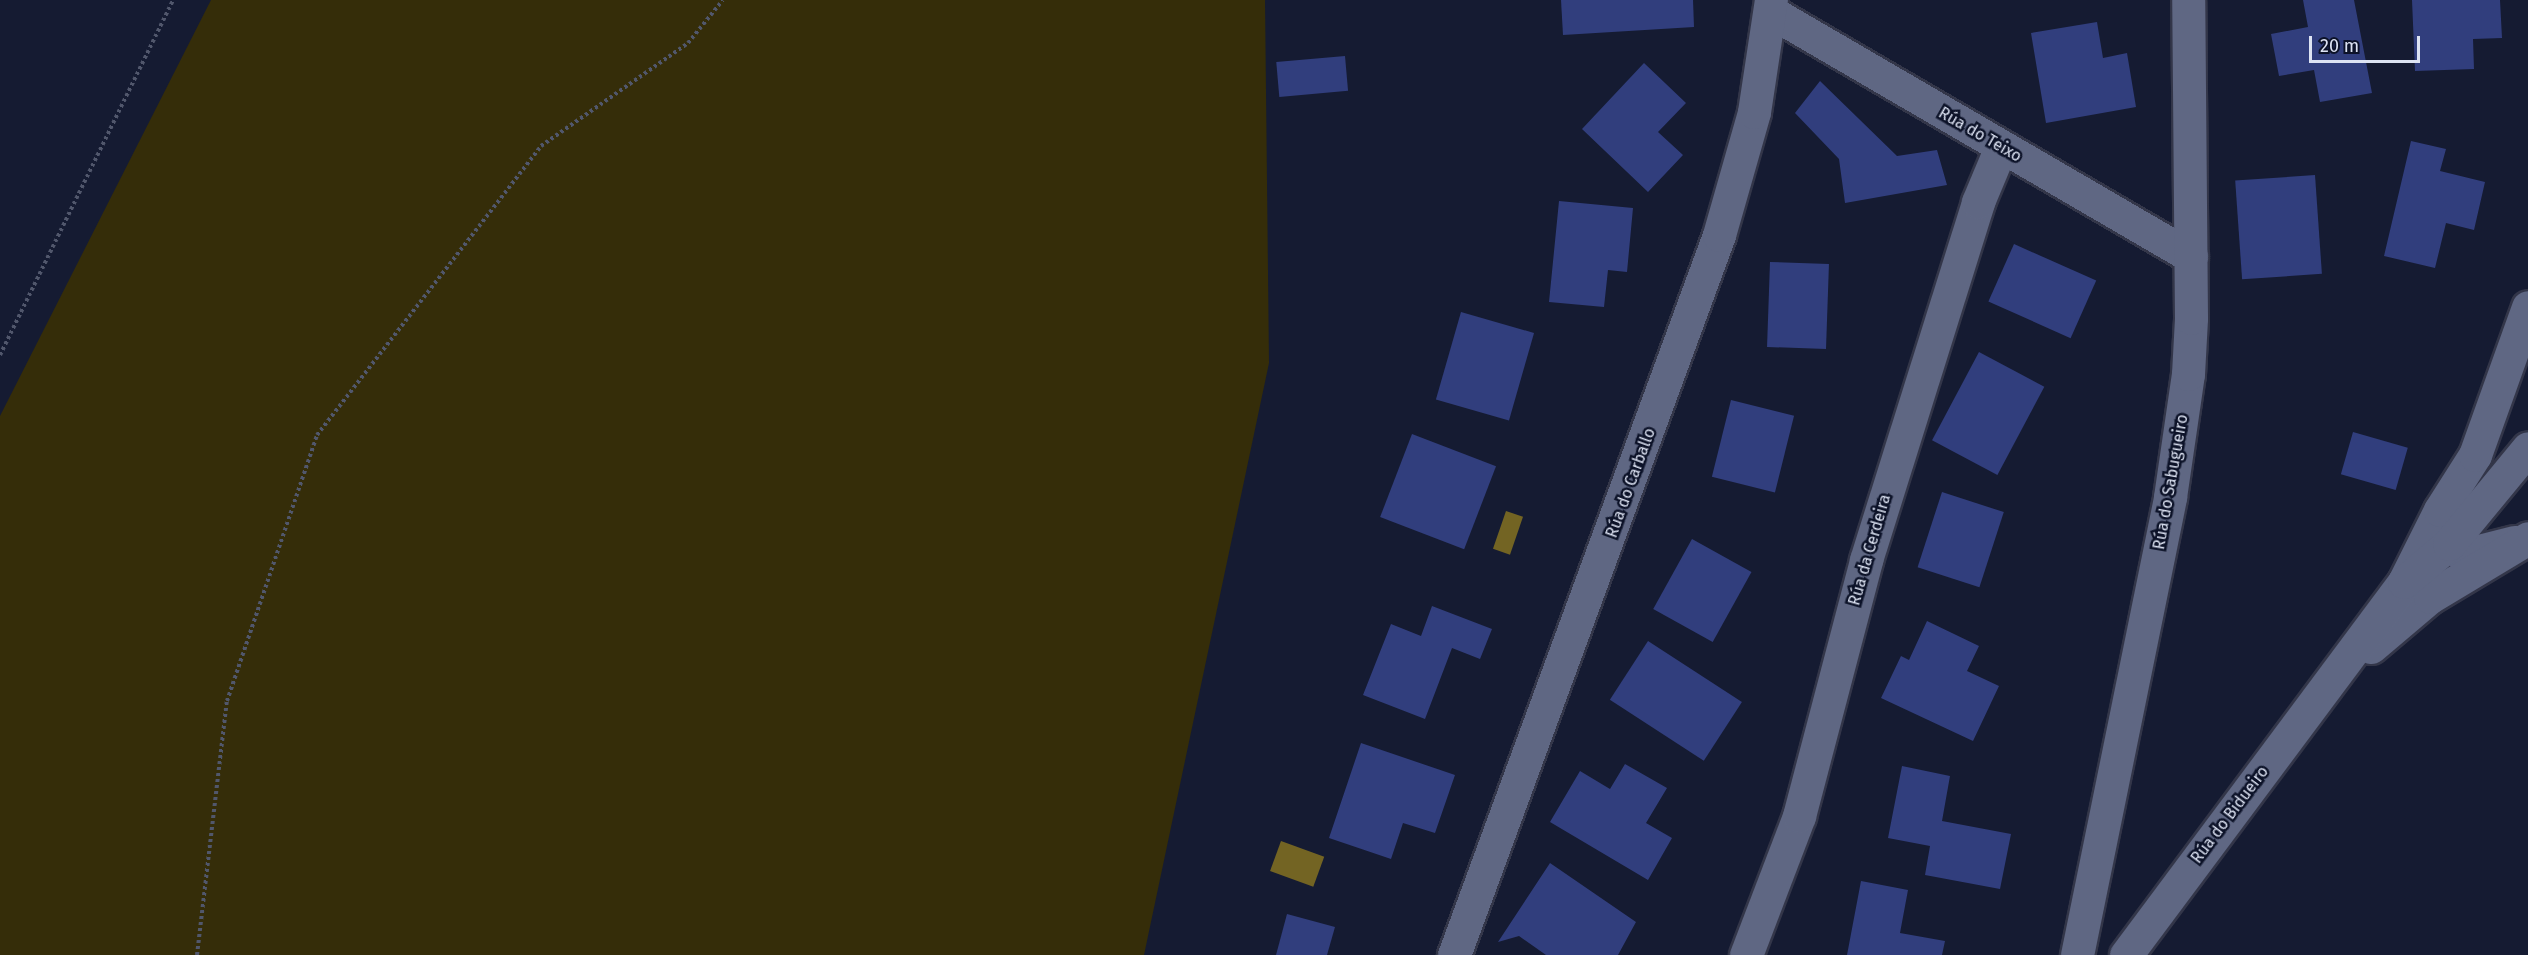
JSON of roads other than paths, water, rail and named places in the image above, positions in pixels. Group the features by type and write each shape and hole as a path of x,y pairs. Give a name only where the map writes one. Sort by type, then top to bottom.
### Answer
{"street":[{"name":"Rúa do Sabugueiro","path":"2077,955 2181,432 2191,318 2188,0"},
{"name":"Rúa do Teixo","path":"1771,6 2001,147 2191,256"},
{"name":"Rúa do Carballo","path":"1454,955 1719,235 1745,150 1771,6"},
{"name":"Rúa da Cerdeira","path":"1746,955 1799,816 1866,560 1978,202 2001,147"},
{"name":"Rúa do Bidueiro","path":"2126,955 2404,582 2440,510 2475,455 2528,307"},
{"name":"Rúa do Bidueiro","path":"2404,582 2448,544 2528,448"},
{"path":"2440,510 2448,544 2463,555 2525,539"},
{"name":"Rúa do Bidueiro","path":"2334,675 2430,597 2525,539"}]}
